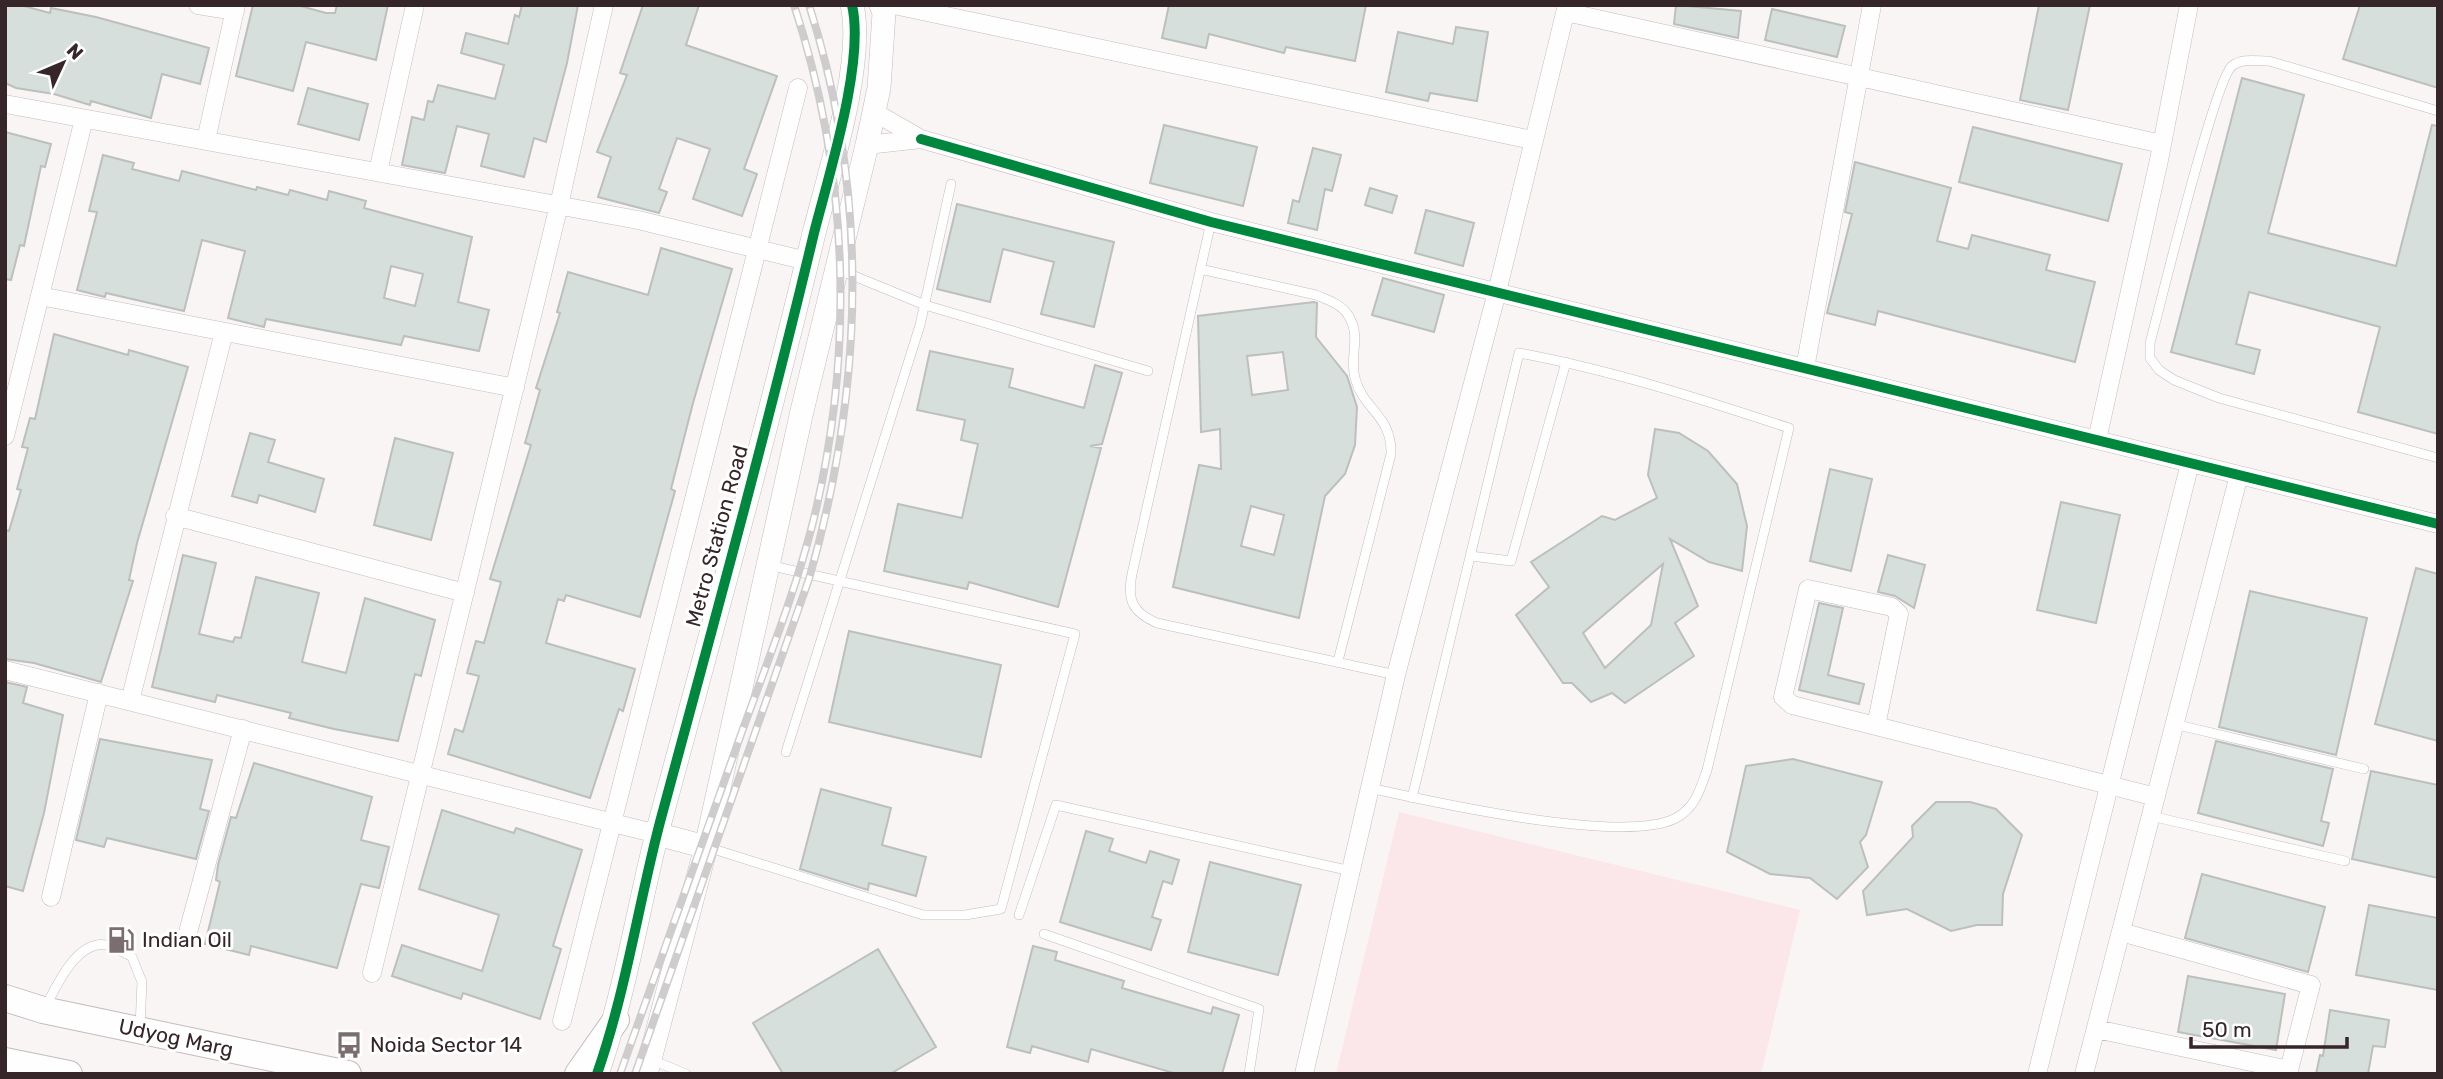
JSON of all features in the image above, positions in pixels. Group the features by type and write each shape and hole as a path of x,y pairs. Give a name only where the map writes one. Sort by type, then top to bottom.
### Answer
{"main road":[{"name":"Udyog Marg","path":"5,998 43,1010 348,1074"},
{"path":"578,1074 616,1020"},
{"path":"6,1065 69,1074"}],"street":[{"path":"198,5 236,8 206,140"},
{"path":"378,172 415,5"},
{"path":"372,973 559,205 604,5"},
{"name":"Metro Station Road","path":"597,1074 616,1020 657,834 774,399 849,89 855,19 852,5"},
{"path":"647,1066 706,846 768,565 880,89 881,5"},
{"path":"894,5 1532,140"},
{"path":"1805,368 1872,5"},
{"path":"2097,440 2162,144 2189,5"},
{"path":"1304,1074 1396,675 1497,292 1566,9 2162,144"},
{"path":"562,1021 798,88"},
{"path":"5,104 638,220 807,261"},
{"path":"874,112 920,139 1211,222 2438,524"},
{"path":"5,436 84,119"},
{"path":"867,145 920,139"},
{"path":"40,296 515,388"},
{"path":"130,701 175,516 225,332"},
{"path":"2037,1074 2190,463"},
{"path":"2084,1074 2239,475"},
{"path":"175,516 465,593"},
{"path":"1875,726 1899,614 1892,607 1808,589 1783,697 1791,705 1875,726 2111,783 2156,797"},
{"path":"5,670 706,846"},
{"path":"51,897 99,693"},
{"path":"187,936 243,729"},
{"path":"2096,1030 2289,1070 2293,1056 2311,985 2121,932"}],"lane":[{"path":"2438,111 2269,61 2243,61 2233,65 2225,73 2206,135 2150,343 2150,358 2158,370 2219,398 2438,458"},
{"path":"786,752 925,305 951,184"},
{"path":"1211,222 1132,574 1129,591 1131,604 1141,616 1157,623 1396,675"},
{"path":"837,268 925,305 1148,371"},
{"path":"1200,269 1316,295 1335,303 1347,313 1356,330 1355,378 1362,395 1387,424 1391,438 1391,454 1338,661"},
{"path":"1370,788 1412,798 1598,828 1659,825 1679,816 1695,803 1707,770 1789,428 1698,398 1566,362 1520,353 1412,798"},
{"path":"1471,555 1511,561 1566,362"},
{"path":"706,846 923,915 965,915 1001,909 1075,634 768,565"},
{"path":"2174,724 2364,769"},
{"path":"1019,915 1056,804 1351,871"},
{"path":"2151,817 2345,861"},
{"path":"1044,934 1259,1009 1249,1074"},
{"path":"43,1010 61,978 83,950 106,944 132,957 137,969 142,982 140,1030"},
{"path":"647,1066 686,1074"}],"shaded area":[{"path":"1399,812 1800,910 1761,1074 1336,1074"}],"building":[{"path":"5,5 20,5 50,13 51,8 96,17 209,48 200,84 162,74 151,118 91,101 90,105 54,94 16,88 5,83"},
{"path":"253,5 297,5 335,13 337,5 388,5 376,60 306,42 293,91 236,76"},
{"path":"522,5 578,5 567,63 546,142 534,138 524,177 481,166 489,134 457,126 445,173 402,165 412,117 424,120 428,101 433,102 438,85 495,99 504,65 461,53 466,33 508,44 515,15 519,17"},
{"path":"643,5 699,5 686,45 777,76 744,169 757,174 742,216 693,199 710,149 677,138 659,189 667,192 659,213 598,197 611,157 597,152 627,75 620,73"},
{"path":"1169,5 1366,5 1355,61 1286,47 1284,53 1209,34 1206,48 1162,38"},
{"path":"1676,5 1741,11 1738,38 1674,24"},
{"path":"2039,5 2090,5 2068,110 2020,100"},
{"path":"2360,5 2438,5 2438,88 2343,59"},
{"path":"1772,9 1845,26 1837,57 1765,40"},
{"path":"1456,27 1488,32 1477,101 1430,93 1428,101 1386,92 1398,32 1453,44"},
{"path":"2242,78 2304,95 2268,233 2396,266 2432,125 2438,126 2438,434 2358,412 2380,327 2249,292 2236,344 2260,350 2254,374 2171,352"},
{"path":"308,88 368,104 359,140 298,124"},
{"path":"1164,125 1257,147 1243,206 1150,183"},
{"path":"1973,127 2122,164 2108,221 1959,182"},
{"path":"5,132 51,144 45,167 41,166 24,246 20,245 11,280 5,279"},
{"path":"1313,148 1341,155 1332,191 1325,189 1317,230 1288,223 1293,200 1299,202"},
{"path":"103,155 134,163 132,169 179,181 182,171 256,190 257,187 288,195 290,190 327,200 329,191 366,201 364,208 472,237 458,302 489,310 479,351 404,336 401,345 266,319 264,327 228,318 245,251 202,240 184,311 106,293 105,297 77,290 97,212 89,211","holes":["391,266 423,274 415,306 384,298"]},
{"path":"1855,162 1951,188 1937,241 1968,249 1972,235 2050,255 2046,270 2095,282 2075,362 1878,311 1875,325 1827,313 1852,214 1845,212"},
{"path":"1370,188 1397,196 1392,213 1365,205"},
{"path":"957,204 1114,242 1094,327 1041,314 1054,262 1003,249 990,302 937,289"},
{"path":"1426,210 1474,223 1463,266 1415,253"},
{"path":"661,248 732,269 693,403 671,489 675,491 640,617 566,595 564,601 558,599 546,643 635,669 623,711 619,709 590,798 448,754 455,729 463,732 479,676 467,673 476,641 484,643 501,582 490,579 531,445 525,443 540,390 536,388 560,313 557,312 568,272 648,295"},
{"path":"1383,278 1444,295 1434,332 1372,315"},
{"path":"1317,303 1316,337 1347,376 1357,407 1355,445 1345,474 1325,496 1299,618 1173,587 1199,465 1221,469 1220,429 1201,432 1198,316","holes":["1283,352 1288,390 1252,395 1247,356","1251,506 1284,515 1274,555 1241,546"]},
{"path":"54,334 128,355 129,350 188,367 137,543 129,580 133,581 101,682 34,663 5,659 5,530 9,531 21,490 17,489 28,448 22,447 30,418 35,419"},
{"path":"930,351 1013,369 1009,387 1084,408 1095,365 1122,373 1102,444 1090,446 1101,448 1058,607 969,582 967,589 884,571 898,504 962,518 978,444 961,440 965,420 917,410"},
{"path":"1655,429 1679,433 1708,451 1737,484 1747,526 1742,571 1709,562 1670,539 1698,606 1675,623 1694,656 1625,703 1612,693 1591,702 1572,683 1563,683 1516,615 1549,587 1531,562 1602,516 1615,520 1657,498 1648,475","holes":["1663,564 1651,625 1605,668 1583,633"]},
{"path":"250,433 275,440 268,462 324,479 315,512 259,495 257,503 232,496"},
{"path":"395,438 453,453 431,540 374,525"},
{"path":"1830,469 1872,479 1851,571 1810,561"},
{"path":"2061,502 2120,515 2096,623 2037,610"},
{"path":"183,555 216,563 199,634 233,642 235,637 241,638 256,577 319,593 302,662 346,673 365,598 435,620 421,676 415,674 398,741 289,718 291,713 217,695 215,702 152,687"},
{"path":"1888,555 1925,565 1914,608 1895,596 1878,592"},
{"path":"2416,568 2438,574 2438,741 2375,724"},
{"path":"2250,591 2367,618 2336,755 2219,727"},
{"path":"1819,603 1843,608 1828,675 1864,684 1859,704 1799,690"},
{"path":"849,631 1001,665 981,757 829,722"},
{"path":"5,682 27,687 23,703 63,715 44,813 23,891 5,886"},
{"path":"100,739 212,760 200,809 209,811 196,859 107,838 104,847 76,840"},
{"path":"2216,741 2333,769 2321,821 2329,823 2323,846 2198,813"},
{"path":"1793,759 1882,782 1866,835 1860,842 1868,867 1837,899 1810,878 1770,874 1727,852 1746,766"},
{"path":"254,763 372,797 361,840 389,847 379,888 361,884 337,968 251,946 249,955 205,944 220,882 216,880 218,865 231,817 236,818"},
{"path":"2371,771 2438,785 2438,878 2352,859"},
{"path":"821,789 891,808 882,845 926,857 916,896 869,883 868,890 800,869"},
{"path":"1936,802 1970,802 1996,809 2022,835 2003,894 2002,925 1977,925 1951,931 1907,909 1867,915 1863,891 1913,837 1912,826"},
{"path":"442,810 514,833 516,828 582,850 553,946 561,949 540,1019 463,993 461,999 392,976 402,945 482,971 499,915 419,889"},
{"path":"1086,831 1113,839 1109,851 1146,863 1150,851 1179,860 1172,884 1163,881 1152,917 1161,920 1151,950 1060,922"},
{"path":"1210,862 1301,885 1278,975 1188,952"},
{"path":"2202,874 2325,907 2308,972 2185,938"},
{"path":"2369,905 2438,918 2438,990 2356,975"},
{"path":"1033,946 1057,952 1055,960 1124,981 1122,988 1211,1014 1213,1007 1239,1015 1222,1074 1177,1074 1091,1049 1088,1062 1032,1046 1030,1053 1007,1047"},
{"path":"878,949 936,1047 890,1074 783,1074 753,1023"},
{"path":"2188,976 2285,994 2276,1050 2178,1032"},
{"path":"2330,1010 2389,1020 2385,1047 2373,1046 2368,1074 2316,1074 2320,1055 2323,1056"}],"railway":[{"path":"620,1074 786,610 813,522 826,458 840,328 840,262 826,132 794,5"},
{"path":"635,1074 809,579 841,436 849,364 852,292 850,220 842,148 829,77 809,5"}],"cycle path":[{"path":"597,1074 616,1011 660,822 759,454 836,150 854,56 852,5"},
{"path":"921,139 1211,222 2438,524"}],"place":[{"name":"Indian Oil","path":"121,940"},
{"name":"Noida Sector 14","path":"349,1045"}]}
